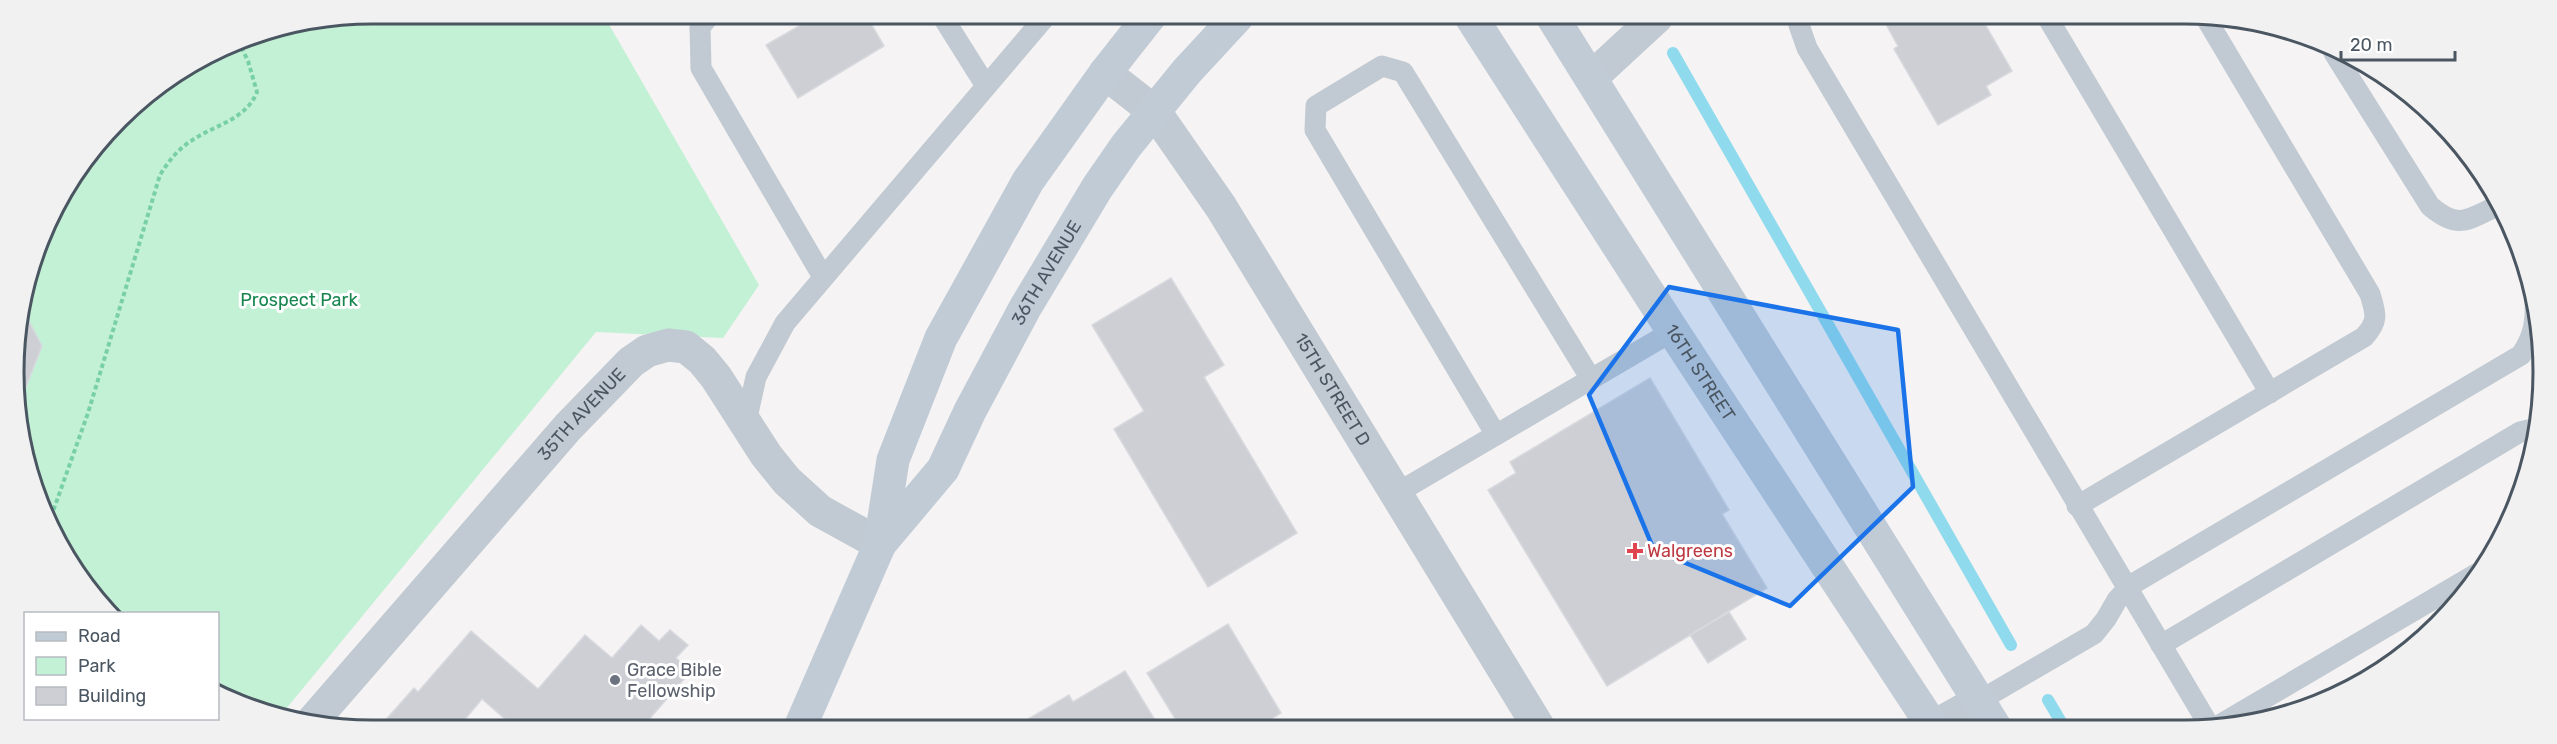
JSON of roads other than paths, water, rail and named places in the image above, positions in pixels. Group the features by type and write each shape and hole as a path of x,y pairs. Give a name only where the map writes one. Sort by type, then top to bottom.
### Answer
{"main road":[{"name":"36TH AVENUE","path":"803,720 880,544 893,460 941,338 1028,182 1105,73 1144,24"},
{"name":"36TH AVENUE","path":"880,544 943,469 970,411 1059,248 1126,146 1187,71 1231,24"},
{"name":"16TH STREET","path":"1475,24 1672,331 1928,720"},
{"path":"1556,24 1987,714"},
{"path":"1565,24 1582,65"}],"street":[{"path":"1582,65 1647,24"},
{"name":"15TH STREET D","path":"1105,73 1155,112 1221,207 1534,720"},
{"name":"35TH AVENUE","path":"318,715 568,427 631,362 647,351 668,345 686,347 702,360 746,422 766,456 787,481 820,511 880,544"},
{"path":"1962,720 1987,714"}],"lane":[{"path":"702,24 700,27 701,68 823,278"},
{"path":"947,24 986,86"},
{"path":"746,422 756,377 785,323 1039,24"},
{"path":"1799,24 1808,48 2205,719"},
{"path":"2051,24 2270,393"},
{"path":"2077,506 2364,337 2374,326 2376,312 2370,294 2210,25"},
{"path":"2338,60 2430,206 2443,218 2455,222 2492,208"},
{"path":"1496,435 1315,130 1316,106 1382,66 1403,72 1591,379"},
{"path":"1397,493 1672,331"},
{"path":"1987,714 2094,634 2117,600 2131,585 2521,355 2531,340"},
{"path":"2161,645 2520,432 2528,430"},
{"path":"2236,716 2462,582"}],"waterway":[{"path":"1673,53 2011,645"},
{"path":"2048,700 2060,720"}],"place":[{"name":"Walgreens","path":"1635,551"},
{"name":"Grace Bible Fellowship","path":"615,680"}],"park label":[{"name":"Prospect Park","path":"299,300"}]}
